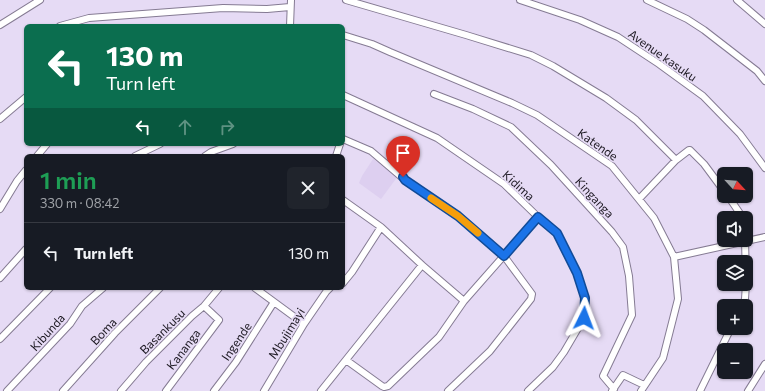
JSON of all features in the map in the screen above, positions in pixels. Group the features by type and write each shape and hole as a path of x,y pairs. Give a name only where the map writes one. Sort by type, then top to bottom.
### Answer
{"street":[{"path":"0,25 40,0"},
{"path":"290,24 291,0"},
{"path":"346,0 530,55 553,66 606,98 636,120 676,160"},
{"name":"Avenue kasuku","path":"520,0 580,20 618,37 658,64 703,96 740,134 765,168"},
{"path":"647,0 687,19 704,30 757,71 765,81"},
{"path":"737,0 765,24"},
{"path":"67,24 89,18 223,8 290,8"},
{"name":"Katende","path":"345,36 373,44 537,115 612,166 640,199 655,220 674,257 677,304 663,358 643,388"},
{"name":"Kinganga","path":"434,94 473,109 511,127 551,165 612,232 623,247 629,276 632,315 603,376 613,390"},
{"name":"Kidima","path":"345,96 437,138 504,184 557,233 577,273 585,302 584,318 564,352 553,367 528,391"},
{"path":"0,119 24,99"},
{"path":"345,140 371,151 405,180 458,216 504,256 532,294 531,299 490,351 448,391"},
{"path":"39,154 45,146"},
{"path":"139,154 156,146"},
{"path":"208,154 228,146"},
{"path":"640,199 676,160 688,150 690,150 704,164 717,182"},
{"path":"0,209 24,172"},
{"path":"345,201 381,226 422,265 464,301"},
{"path":"346,360 382,386 386,387 439,337 464,301 538,217"},
{"path":"345,281 381,226"},
{"path":"753,239 765,237"},
{"path":"674,257 718,247"},
{"path":"0,278 24,252"},
{"path":"321,391 422,265"},
{"path":"0,339 48,290"},
{"name":"Kibunda","path":"7,391 70,324 82,306 101,290"},
{"name":"Boma","path":"63,391 115,333 158,290"},
{"name":"Basankusu","path":"121,391 146,362 204,306 217,290"},
{"path":"258,290 304,324"},
{"name":"Mbujimayi","path":"264,391 304,324 329,290"},
{"name":"Ingende","path":"214,391 236,362 274,302"},
{"name":"Kananga","path":"166,391 218,320 204,306"},
{"path":"700,391 728,335"},
{"path":"748,391 765,364"},
{"path":"613,390 623,375 643,388"}],"shaded area":[{"path":"373,159 398,176 381,199 359,183"}],"slow traffic":[{"path":"431,198 458,216 478,233"}],"route":[{"path":"403,177 405,180 458,216 504,256 538,217 557,233 577,273 585,298 584,318"}]}
